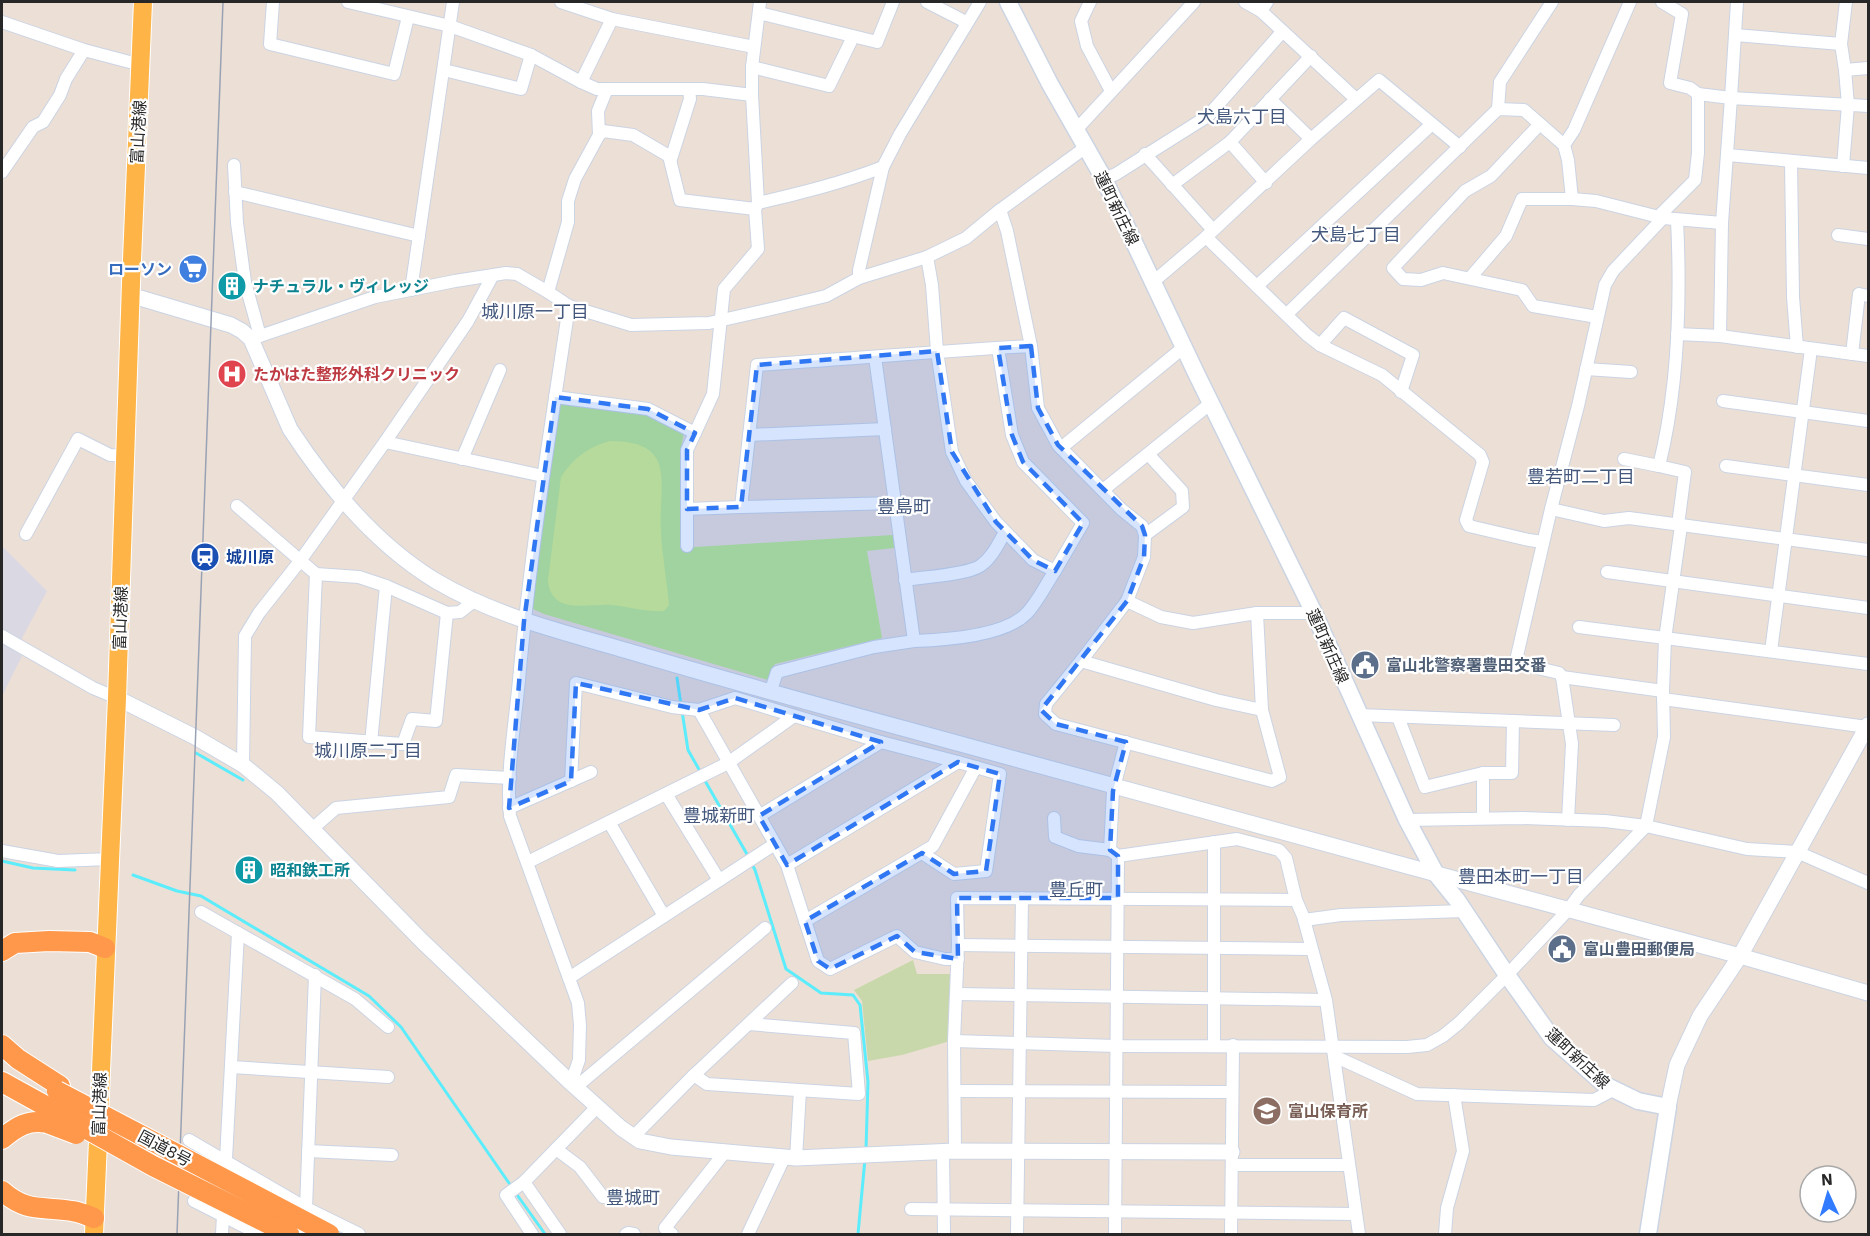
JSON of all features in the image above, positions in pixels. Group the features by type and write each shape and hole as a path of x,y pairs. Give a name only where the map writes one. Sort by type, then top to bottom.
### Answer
{"highway":[{"path":"2,951 15,943 49,941 90,942 105,948"},
{"path":"2,961 16,954 87,953 105,948"},
{"path":"2,1045 18,1059 54,1102"},
{"path":"2,1061 54,1102"},
{"path":"2,1082 54,1102"},
{"path":"2,1138 17,1126 35,1120 54,1102"},
{"name":"国道8号","path":"54,1102 163,1148 329,1234"},
{"name":"国道8号","path":"54,1102 153,1166 289,1234"},
{"path":"2,1191 14,1202 42,1209 73,1211 94,1226"},
{"path":"2,1201 12,1212 42,1220 94,1226"}],"main road":[{"name":"富山港線","path":"94,1226 117,698 130,295 143,2"},
{"name":"蓮町新庄線","path":"1008,2 1104,179 1314,613 1407,820 1436,874 1552,1038 1613,1090 1638,1101 1668,1107"},
{"path":"1648,1234 1668,1107"}],"street":[{"path":"273,2 270,44 394,74 408,17"},
{"path":"348,2 450,26 531,56 597,89 689,89 752,95"},
{"path":"411,290 453,2"},
{"path":"561,2 612,19 754,47"},
{"path":"687,546 687,450 713,394 724,289 758,249 752,95 754,47 759,7 853,37 877,42 893,2"},
{"path":"927,2 966,22"},
{"path":"859,278 883,167 900,134 980,2"},
{"path":"1090,2 1081,21 1087,46 1111,91"},
{"path":"1076,130 1194,2"},
{"path":"1245,2 1264,6 1282,32 1356,99"},
{"path":"1287,315 1498,109 1500,82 1552,2"},
{"path":"1564,146 1574,130 1629,2"},
{"path":"1662,2 1682,14 1670,83 1690,88 1698,94 1731,99 1869,106"},
{"path":"1720,336 1722,223 1737,2"},
{"path":"1843,166 1848,105 1841,44 1846,2"},
{"path":"581,82 612,19"},
{"path":"2,22 84,50 141,65"},
{"path":"1104,179 1116,174 1208,116 1282,32"},
{"path":"1734,35 1841,44"},
{"path":"753,67 829,86 853,37"},
{"path":"2,172 33,127 43,122 84,50"},
{"path":"444,70 521,89 531,56"},
{"path":"1172,185 1230,142 1311,56"},
{"path":"1845,70 1869,68"},
{"path":"1153,282 1210,234 1311,139 1379,80 1460,147"},
{"path":"599,135 598,111 608,89"},
{"path":"689,89 690,99 671,159 680,200 757,206 812,191 883,167"},
{"path":"1568,820 1572,744 1562,677 1559,673 1521,664 1517,656 1605,285 1613,270 1695,180 1698,153 1698,94"},
{"path":"1270,99 1311,139"},
{"path":"1498,109 1524,110 1564,146 1568,160 1572,199"},
{"path":"1257,286 1432,124"},
{"path":"1540,124 1491,176 1465,191 1393,268 1402,279 1421,280 1443,273 1522,290 1533,306 1597,317"},
{"path":"549,292 568,222 568,201 575,179 599,135 603,131 633,135 671,159"},
{"path":"1230,142 1266,183"},
{"path":"130,295 231,325 255,338 375,297 493,275 517,274 568,306 631,325 709,323 826,296 859,278 927,257 966,238 1086,147"},
{"path":"1145,154 1210,234 1257,286 1307,335 1320,345 1382,375 1480,455 1483,462 1466,520 1469,526 1543,542"},
{"path":"1728,155 1869,168"},
{"path":"1791,161 1793,297 1797,347"},
{"path":"234,165 237,223 255,338 290,429 342,501 370,529 404,558 435,580 474,601 524,621 770,693 1869,993"},
{"path":"236,192 418,236"},
{"path":"1470,278 1506,236 1521,200 1596,201 1661,218 1722,223"},
{"path":"1000,210 1007,231 1031,346 1038,408 1061,448 1121,509 1142,526 1145,535 1144,557 1126,601 1046,704 1045,714 1056,724 1272,781 1280,777 1262,710 1257,613"},
{"path":"1659,466 1669,428 1677,334 1679,251 1677,220"},
{"path":"1838,235 1869,239"},
{"path":"927,257 932,285 937,351 952,452 966,481 996,522 1033,560 1055,572"},
{"path":"243,765 245,636 259,613 355,486 468,321 493,275"},
{"path":"1852,354 1859,294 1869,296"},
{"path":"568,306 524,621 509,808 578,1003 579,1060 574,1085"},
{"path":"1320,345 1344,318 1413,356 1401,392"},
{"path":"1677,334 1720,336 1869,356"},
{"path":"741,507 757,365 1031,346"},
{"path":"1061,448 1184,347"},
{"path":"770,693 777,672 874,647 1000,630 1025,615 1055,572 1083,523 1023,462 1012,435 998,348"},
{"path":"1771,651 1811,349"},
{"path":"875,357 914,641"},
{"path":"1586,369 1631,372"},
{"path":"462,459 500,370"},
{"path":"555,397 648,409 695,433"},
{"path":"1723,400 1869,421"},
{"path":"1103,490 1211,403"},
{"path":"749,435 885,429"},
{"path":"26,534 78,439 110,455 126,456"},
{"path":"385,442 543,476"},
{"path":"1145,535 1183,507 1182,491 1148,454"},
{"path":"954,1041 1117,1046 1214,1045 1333,1051 1427,1045 1459,1023 1646,826 1665,736 1663,695 1665,639 1685,472 1624,459"},
{"path":"1726,466 1869,485"},
{"path":"687,509 895,502"},
{"path":"237,506 316,574 359,577 386,586 447,614 460,612 474,601"},
{"path":"1551,508 1604,521 1629,518 1869,550"},
{"path":"905,580 979,567 992,556 1005,532"},
{"path":"1607,572 1869,608"},
{"path":"316,574 309,737 403,744 412,719 436,721 447,614"},
{"path":"371,743 386,586"},
{"path":"1126,601 1161,617 1193,623 1257,613 1314,613"},
{"path":"1579,627 1869,664"},
{"path":"2,636 93,688 195,737 243,765 277,792 422,941 574,1085 621,1128 640,1141 670,1147 790,1157 949,1151 1116,1153 1348,1165"},
{"path":"1081,661 1216,700 1262,710"},
{"path":"1562,677 1663,695 1868,726 1740,956 1700,1016 1677,1065 1668,1107"},
{"path":"571,781 576,683 672,707 699,710 735,698 880,742 1000,774 986,871 954,874 922,853"},
{"path":"699,710 787,865 818,962 830,969 897,936 915,952 945,960 958,959"},
{"path":"1359,715 1614,725"},
{"path":"528,862 728,763 795,716"},
{"path":"1398,717 1425,787 1483,773 1512,773 1513,721"},
{"path":"759,816 880,742"},
{"path":"1115,1234 1118,898 1114,853 1113,791 1126,742"},
{"path":"787,865 958,762"},
{"path":"805,921 933,846 975,767"},
{"path":"509,808 591,772"},
{"path":"1483,773 1483,818"},
{"path":"312,829 336,808 449,797 456,775 510,778"},
{"path":"666,794 719,880"},
{"path":"1053,818 1055,837 1078,846 1114,853 1237,839 1279,850 1286,858 1325,1000 1359,1234"},
{"path":"1407,820 1483,818 1605,820 1646,826 1747,849 1797,852 1869,883"},
{"path":"609,822 664,916"},
{"path":"1214,842 1214,1045"},
{"path":"569,978 775,844"},
{"path":"2,851 58,861 110,859"},
{"path":"944,1234 944,1209 955,1091 957,898 1296,900"},
{"path":"1017,1234 1022,898"},
{"path":"1304,920 1341,915 1464,911"},
{"path":"201,912 355,999 388,1027"},
{"path":"574,1085 765,928"},
{"path":"222,1234 238,933"},
{"path":"958,945 1311,949"},
{"path":"305,1234 315,975"},
{"path":"633,1137 694,1075 792,983"},
{"path":"956,994 1325,1000"},
{"path":"694,1075 707,1084 859,1094 854,1033 749,1023"},
{"path":"1231,1234 1233,1046"},
{"path":"1333,1051 1417,1094 1594,1100 1613,1090"},
{"path":"231,1067 388,1077"},
{"path":"748,1234 790,1157 800,1090"},
{"path":"955,1091 1232,1092"},
{"path":"1445,1234 1447,1208 1464,1151 1454,1095"},
{"path":"532,1234 506,1196 524,1182 598,1106"},
{"path":"189,1140 306,1208 359,1234"},
{"path":"556,1149 580,1167 603,1197"},
{"path":"308,1151 392,1155"},
{"path":"672,1234 665,1228 725,1152"},
{"path":"524,1182 560,1234"},
{"path":"194,1201 259,1234"},
{"path":"911,1209 1355,1214"},
{"path":"626,1234 634,1234"}],"highlighted area":[{"path":"1031,346 1038,408 1058,445 1142,526 1145,535 1144,557 1127,601 1041,710 1056,724 1126,742 1113,791 1110,850 1118,856 1118,898 957,898 958,959 915,952 897,936 830,969 818,961 805,921 922,853 954,874 986,871 1000,774 958,762 787,865 759,816 881,742 735,698 699,710 576,683 571,781 509,808 524,621 555,397 648,409 695,433 687,450 687,509 741,507 757,365 937,351 952,452 996,522 1033,560 1055,571 1083,523 1023,462 1012,435 998,348"}],"shaded area":[{"path":"2,546 47,591 20,642 2,631"},
{"path":"2,643 22,656 2,696"}],"green space":[{"path":"564,403 643,414 684,433 681,448 680,548 893,535 894,548 867,551 882,638 775,664 768,680 544,614 531,608 560,405"},
{"path":"610,441 632,443 647,449 656,457 660,469 662,540 669,605 664,611 612,605 570,605 561,603 552,595 549,588 548,580 561,477 582,454"},
{"path":"913,960 917,974 951,974 950,1041 902,1055 868,1061 862,1001 854,990"}],"waterway":[{"path":"677,678 681,705"},
{"path":"682,711 688,750 701,773"},
{"path":"196,753 243,780"},
{"path":"704,779 748,856"},
{"path":"2,861 33,868 75,870"},
{"path":"751,862 786,969 821,993 853,995 860,1005 868,1082 866,1149"},
{"path":"133,875 177,891 201,896 369,996 401,1027 511,1186"},
{"path":"858,1234 865,1159"},
{"path":"515,1192 545,1234"}],"tram line":[{"path":"177,1234 223,2"}],"place":[{"name":"ローソン","path":"193,269"},
{"name":"ナチュラル・ヴィレッジ","path":"232,286"},
{"name":"たかはた整形外科クリニック","path":"232,374"},
{"name":"城川原","path":"205,557"},
{"name":"富山北警察署豊田交番","path":"1365,665"},
{"name":"昭和鉄工所","path":"249,870"},
{"name":"富山豊田郵便局","path":"1562,949"},
{"name":"富山保育所","path":"1267,1111"}],"district":[{"name":"犬島六丁目","path":"1242,117"},
{"name":"犬島七丁目","path":"1356,235"},
{"name":"城川原一丁目","path":"535,312"},
{"name":"豊若町二丁目","path":"1581,477"},
{"name":"豊島町","path":"904,507"},
{"name":"城川原二丁目","path":"368,751"},
{"name":"豊城新町","path":"719,816"},
{"name":"豊田本町一丁目","path":"1521,877"},
{"name":"豊丘町","path":"1076,890"},
{"name":"豊城町","path":"633,1198"}]}
